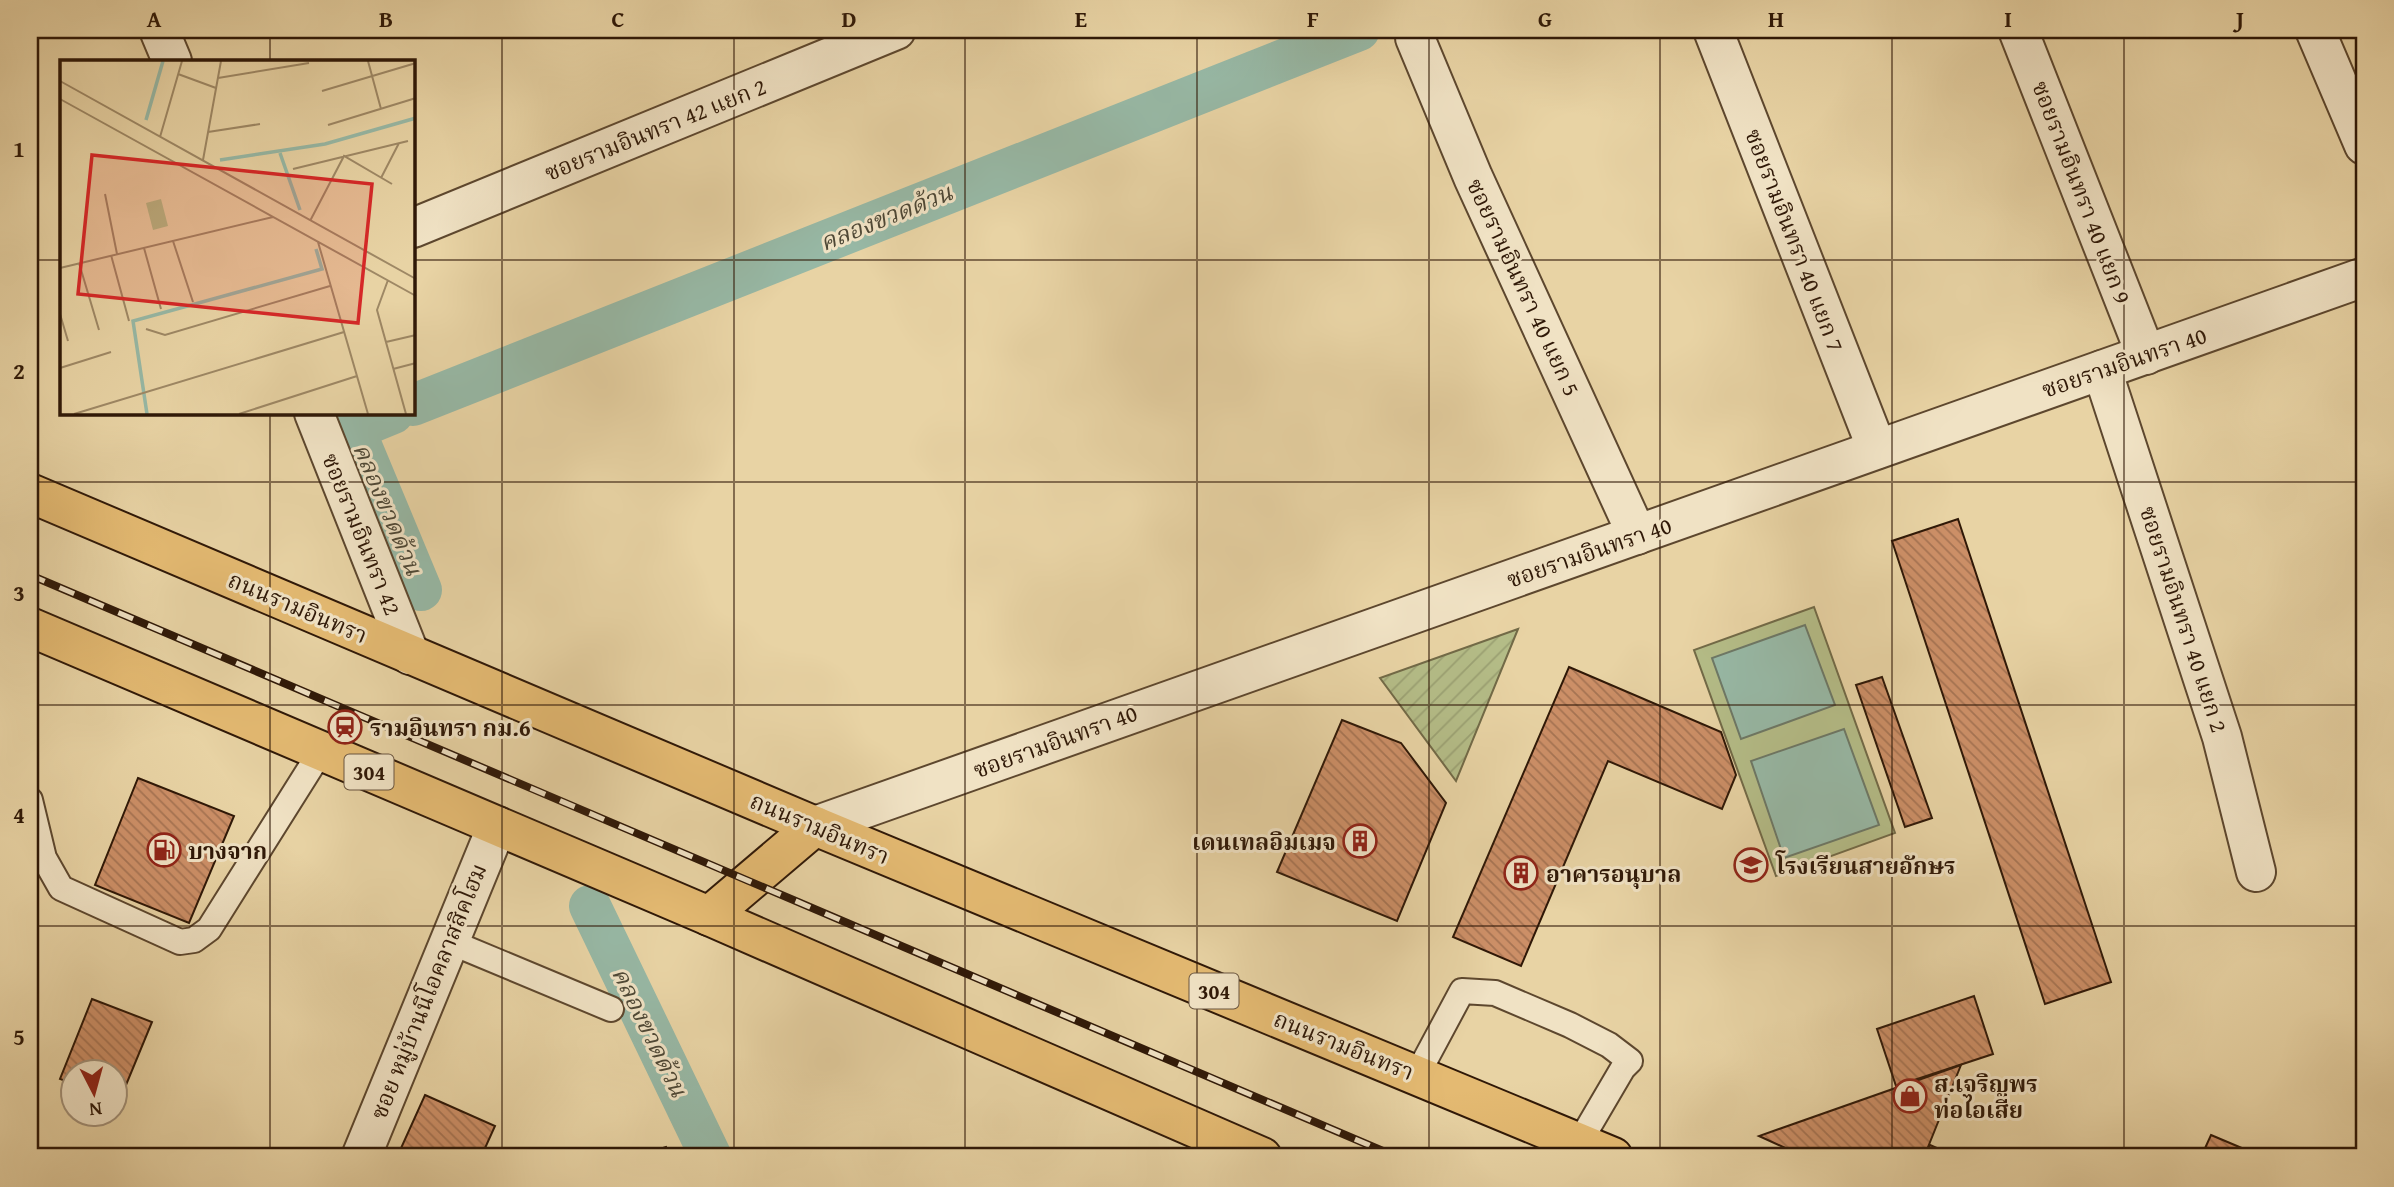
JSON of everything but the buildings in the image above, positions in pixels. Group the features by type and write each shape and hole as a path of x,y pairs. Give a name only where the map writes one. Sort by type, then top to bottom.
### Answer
{"main road":[{"name":"ถนนรามอินทรา","path":"30,493 815,826 1596,1150"},
{"name":"304","path":"30,627 709,916 1262,1157"},
{"path":"709,916 815,826"}],"street":[{"path":"159,30 172,60"},
{"name":"ซอยรามอินทรา 42 แยก 2","path":"415,227 896,30"},
{"name":"ซอยรามอินทรา 40 แยก 7","path":"1713,30 1877,449"},
{"name":"ซอยรามอินทรา 40 แยก 9","path":"2018,30 2146,355"},
{"path":"2315,30 2364,145"},
{"name":"ซอยรามอินทรา 40 แยก 5","path":"1415,38 1473,177 1637,535"},
{"name":"ซอยรามอินทรา 40","path":"815,826 2364,277"},
{"name":"ซอยรามอินทรา 40 แยก 2","path":"2102,370 2222,737 2256,872"},
{"name":"ซอยรามอินทรา 42","path":"315,415 410,655"},
{"name":"ซอย หมู่บ้านนีโอคลาสสิคโฮม","path":"361,1157 497,826"}],"lane":[{"path":"30,800 44,858 61,888 180,942 194,940 209,929 321,751"},
{"path":"448,941 611,1009"},
{"path":"1417,1075 1462,991 1495,993 1570,1025 1609,1045 1630,1060 1596,1150"}],"green space":[{"path":"1814,607 1895,833 1776,876 1694,650"},
{"path":"1518,629 1456,781 1380,678"}],"shaded area":[{"path":"1805,625 1835,705 1741,739 1712,658"},
{"path":"1844,729 1879,825 1784,858 1751,761"}],"waterway":[{"name":"คลองขวดด้วน","path":"415,404 1359,30"},
{"name":"คลองขวดด้วน","path":"388,415 354,429 421,590"},
{"name":"คลองขวดด้วน","path":"590,906 711,1157"}],"railway":[{"path":"30,575 1397,1157"}],"place":[{"name":"รามอินทรา กม.6","path":"345,727"},
{"name":"เดนเทลอิมเมจ","path":"1360,841"},
{"name":"บางจาก","path":"164,850"},
{"name":"โรงเรียนสายอักษร","path":"1751,865"},
{"name":"อาคารอนุบาล","path":"1521,873"},
{"name":"ส.เจริญพร ท่อไอเสีย","path":"1910,1096"}]}
